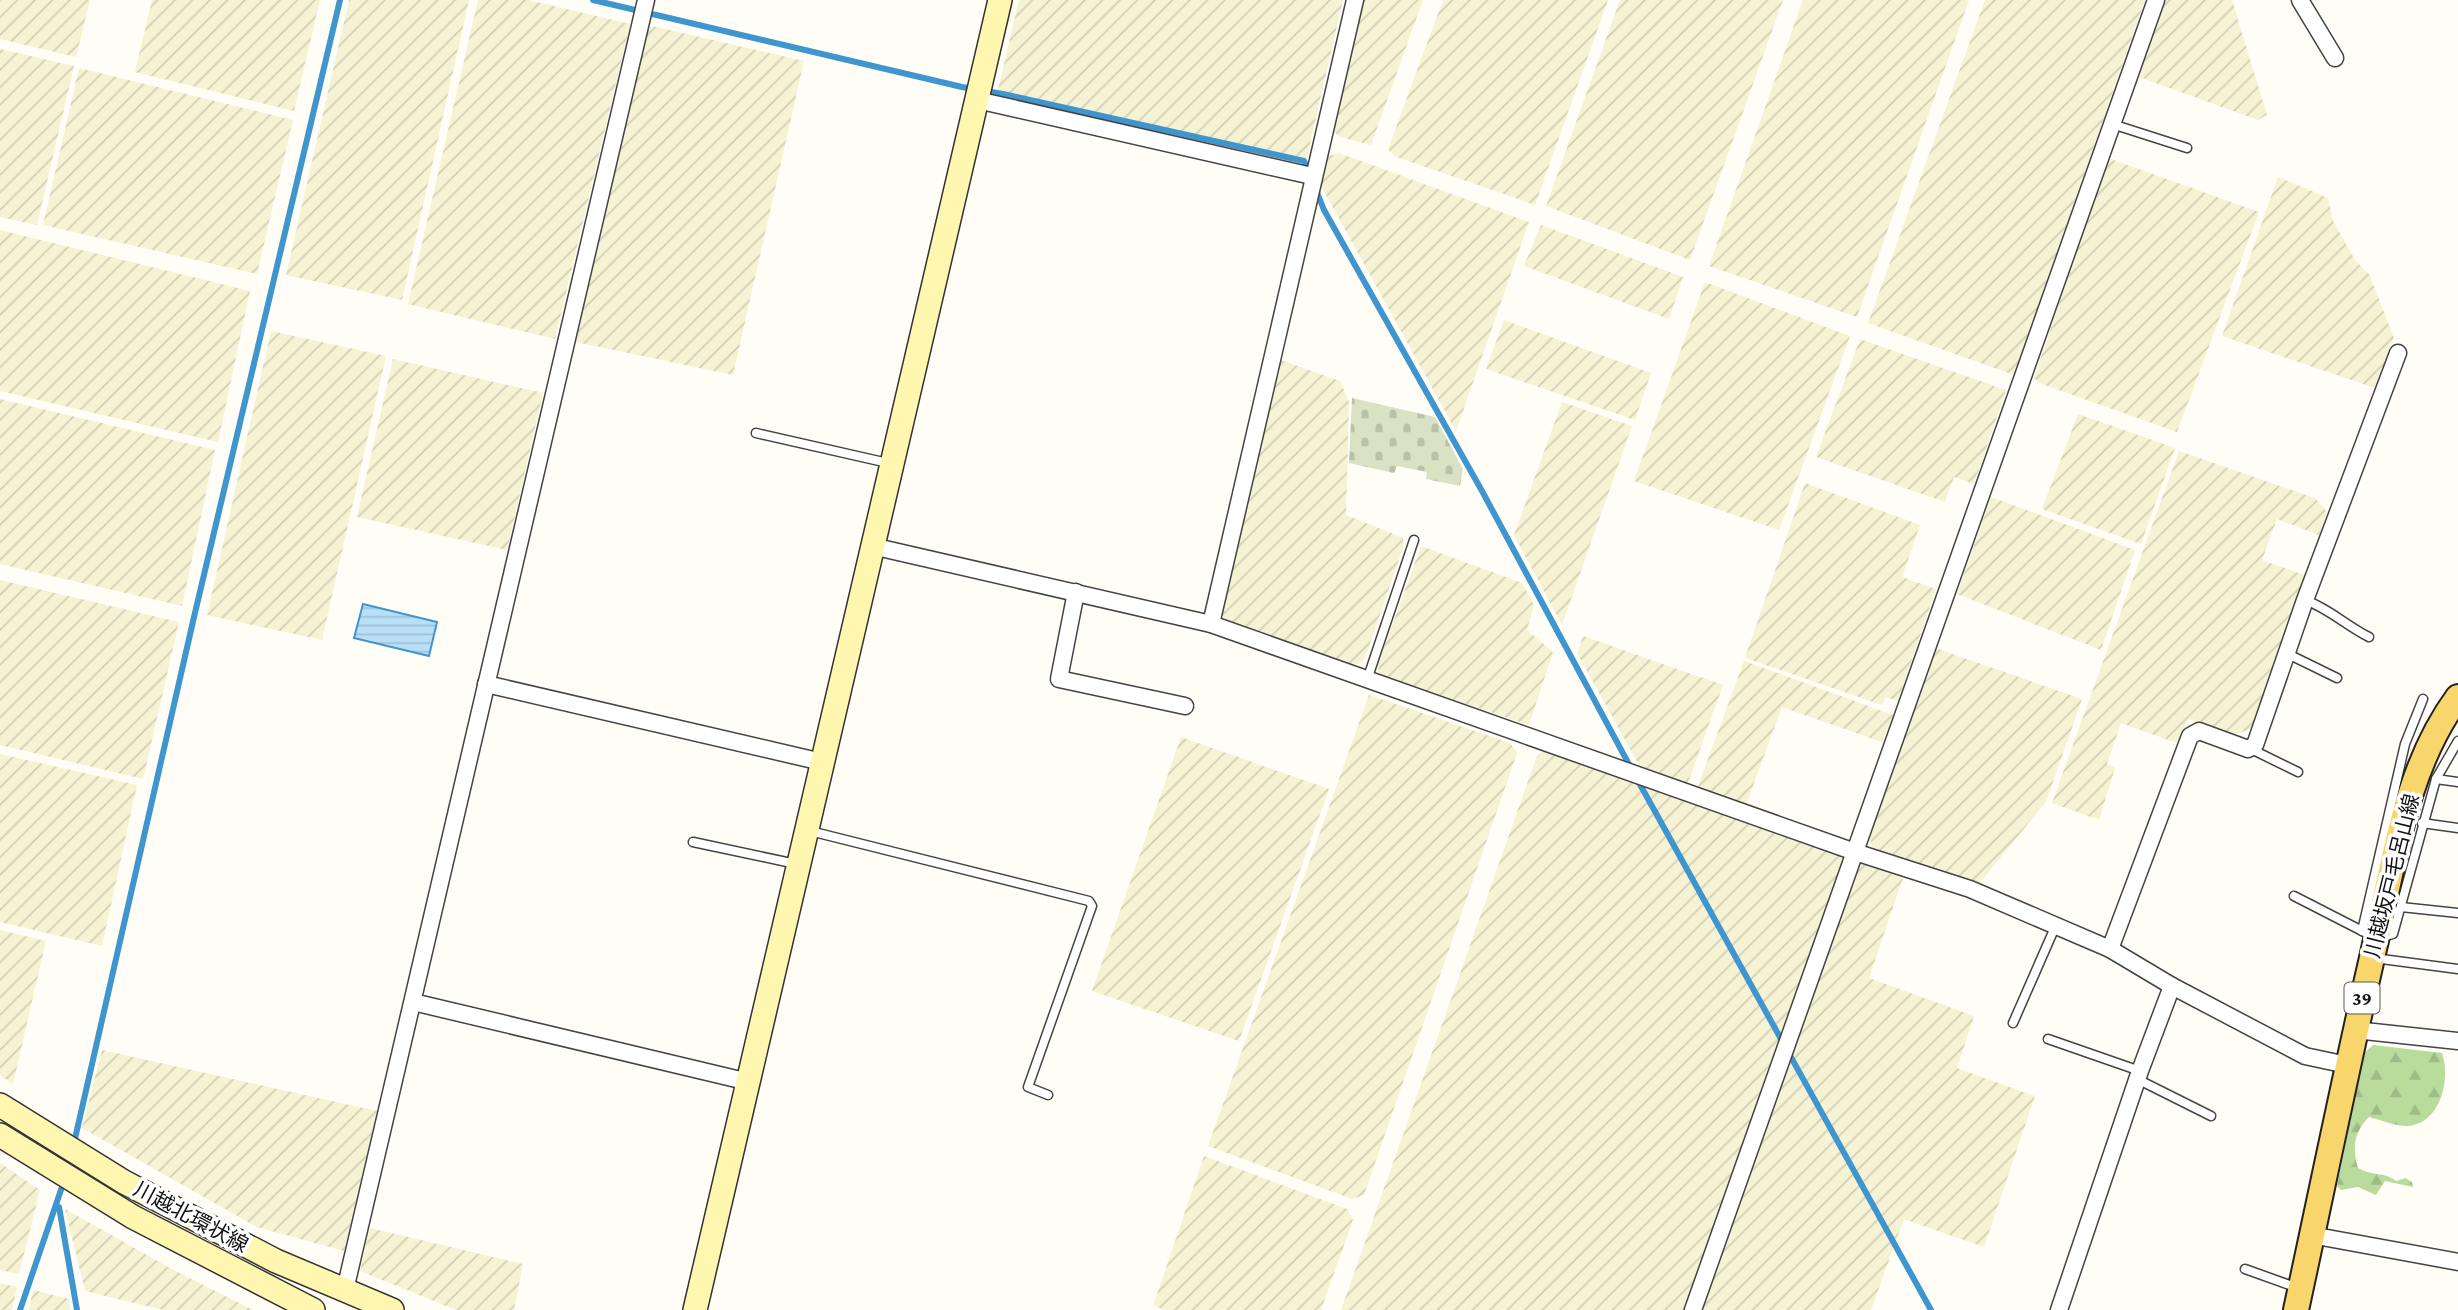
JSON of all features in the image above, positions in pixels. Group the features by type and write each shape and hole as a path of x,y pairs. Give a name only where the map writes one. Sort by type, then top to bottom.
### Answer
{"main road":[{"name":"川越坂戸毛呂山線","path":"2298,1300 2355,1030 2370,942 2416,777 2441,722 2458,697"}],"street":[{"path":"345,1290 646,0"},
{"path":"695,1310 1000,0"},
{"path":"1211,624 1312,176 1355,0"},
{"path":"1693,1310 2156,0"},
{"path":"2300,0 2335,58"},
{"path":"979,91 1312,176"},
{"path":"2110,949 2190,736 2199,731 2251,749 2398,353"},
{"path":"872,546 1211,624 1856,852 1970,889 2110,949 2172,986 2305,1056 2347,1065"},
{"path":"1076,592 1059,679 1185,706"},
{"path":"486,684 822,762"},
{"path":"2059,1310 2138,1075 2172,986"},
{"path":"413,1002 749,1083"},
{"path":"2355,1030 2458,1041"},
{"name":"川越北環状線","path":"0,1105 124,1182 276,1261 392,1310"},
{"name":"川越北環状線","path":"0,1135 134,1217 313,1310"},
{"path":"2311,1235 2458,1262"}],"lane":[{"path":"2112,124 2187,148"},
{"path":"756,433 891,464"},
{"path":"1367,680 1414,540"},
{"path":"2305,600 2330,609 2340,622 2369,637"},
{"path":"2286,653 2336,678"},
{"path":"2370,942 2405,744 2423,699"},
{"path":"2370,942 2393,934 2436,779 2458,741"},
{"path":"2251,749 2298,772"},
{"path":"2436,779 2458,782"},
{"path":"2422,823 2458,828"},
{"path":"807,830 1088,901 1092,906 1028,1087 1048,1095"},
{"path":"693,842 799,864"},
{"path":"2294,896 2370,942 2458,969"},
{"path":"2401,907 2458,913"},
{"path":"2013,1023 2056,925"},
{"path":"2048,1039 2138,1075 2211,1116"},
{"path":"2245,1269 2298,1300"}],"shaded area":[{"path":"0,0 90,0 76,57 0,39"},
{"path":"152,0 320,0 294,111 135,72"},
{"path":"349,0 469,0 402,300 286,275"},
{"path":"478,0 528,0 630,24 555,339 408,304"},
{"path":"1019,0 1343,0 1305,165 997,94"},
{"path":"1364,0 1423,0 1371,145 1340,137 1333,131"},
{"path":"1443,0 1608,0 1535,205 1394,156 1388,149"},
{"path":"1620,0 1783,0 1690,260 1546,206"},
{"path":"1803,0 1969,0 1857,317 1709,266"},
{"path":"1985,0 2145,0 2014,375 1868,323"},
{"path":"2165,0 2232,0 2267,115 2258,120 2139,77"},
{"path":"652,26 804,61 733,375 576,342 646,31"},
{"path":"0,49 74,66 37,225 0,217"},
{"path":"79,68 293,120 257,274 43,225"},
{"path":"1339,153 1529,222 1456,431 1321,186 1329,156"},
{"path":"2108,158 2259,212 2177,432 2039,383 2034,378"},
{"path":"2278,177 2328,198 2333,221 2355,260 2369,274 2394,338 2375,388 2222,336"},
{"path":"1541,225 1683,277 1669,319 1524,266"},
{"path":"0,230 250,291 218,442 0,391"},
{"path":"1705,282 1850,336 1779,530 1634,481"},
{"path":"1504,320 1651,373 1635,420 1486,369"},
{"path":"271,331 386,356 322,640 207,615"},
{"path":"1860,339 2006,390 1974,484 1954,477 1945,502 1816,457"},
{"path":"393,359 543,393 507,550 357,517"},
{"path":"1281,360 1340,381 1349,402 1346,515 1403,538 1404,545 1365,658 1359,664 1350,665 1227,621 1221,612"},
{"path":"0,399 215,450 182,606 0,564"},
{"path":"1562,402 1632,426 1562,625 1514,535"},
{"path":"2078,414 2175,448 2141,544 2042,509"},
{"path":"2179,451 2315,498 2327,512 2319,535 2277,519 2262,560 2304,575 2252,728 2235,735 2188,719 2177,743 2121,723 2107,764 2115,768 2099,820 2052,803"},
{"path":"1805,483 1920,525 1902,577 1936,589 1898,701 1886,697 1882,705 1745,658"},
{"path":"1991,497 2135,550 2101,650 1957,594"},
{"path":"1421,546 1522,583 1534,605 1527,630 1553,652 1529,725 1379,675 1378,664"},
{"path":"0,580 179,622 143,779 0,745"},
{"path":"1583,636 1723,685 1688,783 1639,765 1577,653"},
{"path":"1935,648 2082,699 2046,802 1977,886 1873,848 1868,835"},
{"path":"1744,661 1893,715 1882,742 1782,707 1746,805 1698,786"},
{"path":"1369,695 1510,743 1517,753 1364,1195 1352,1199 1208,1146"},
{"path":"1181,737 1329,789 1239,1041 1092,991"},
{"path":"1544,751 1903,878 1869,978 1974,1016 1957,1068 2035,1096 1984,1247 1904,1219 1871,1310 1341,1310 1537,756"},
{"path":"0,754 137,785 102,946 0,922"},
{"path":"0,930 46,941 13,1084 0,1075"},
{"path":"102,1050 377,1111 344,1251 257,1227 82,1128"},
{"path":"1204,1156 1347,1209 1353,1220 1321,1310 1166,1310 1153,1306"},
{"path":"0,1163 40,1190 19,1274 0,1270"},
{"path":"65,1209 172,1269 253,1310 163,1310 85,1291"},
{"path":"370,1228 523,1264 514,1310 456,1310 360,1271"},
{"path":"0,1283 17,1287 12,1310 0,1310"},
{"path":"33,1290 69,1299 70,1310 29,1310"}],"green space":[{"path":"1352,398 1435,417 1463,469 1460,486 1426,479 1427,472 1397,466 1394,473 1349,463"},
{"path":"2373,1045 2442,1053 2445,1075 2441,1098 2428,1117 2419,1123 2402,1126 2369,1117 2360,1128 2355,1147 2358,1168 2388,1176 2396,1181 2405,1178 2412,1182 2413,1187 2385,1181 2376,1195 2358,1187 2341,1190 2337,1186 2364,1053"}],"water":[{"path":"363,604 437,622 429,656 354,638"}],"waterway":[{"path":"74,1143 194,617 340,0"},
{"path":"593,0 962,87 1304,161 1309,173"},
{"path":"1316,190 1324,210 1482,491 1632,770"},
{"path":"1637,779 1931,1310"},
{"path":"20,1310 64,1181"},
{"path":"59,1207 77,1310"}]}
